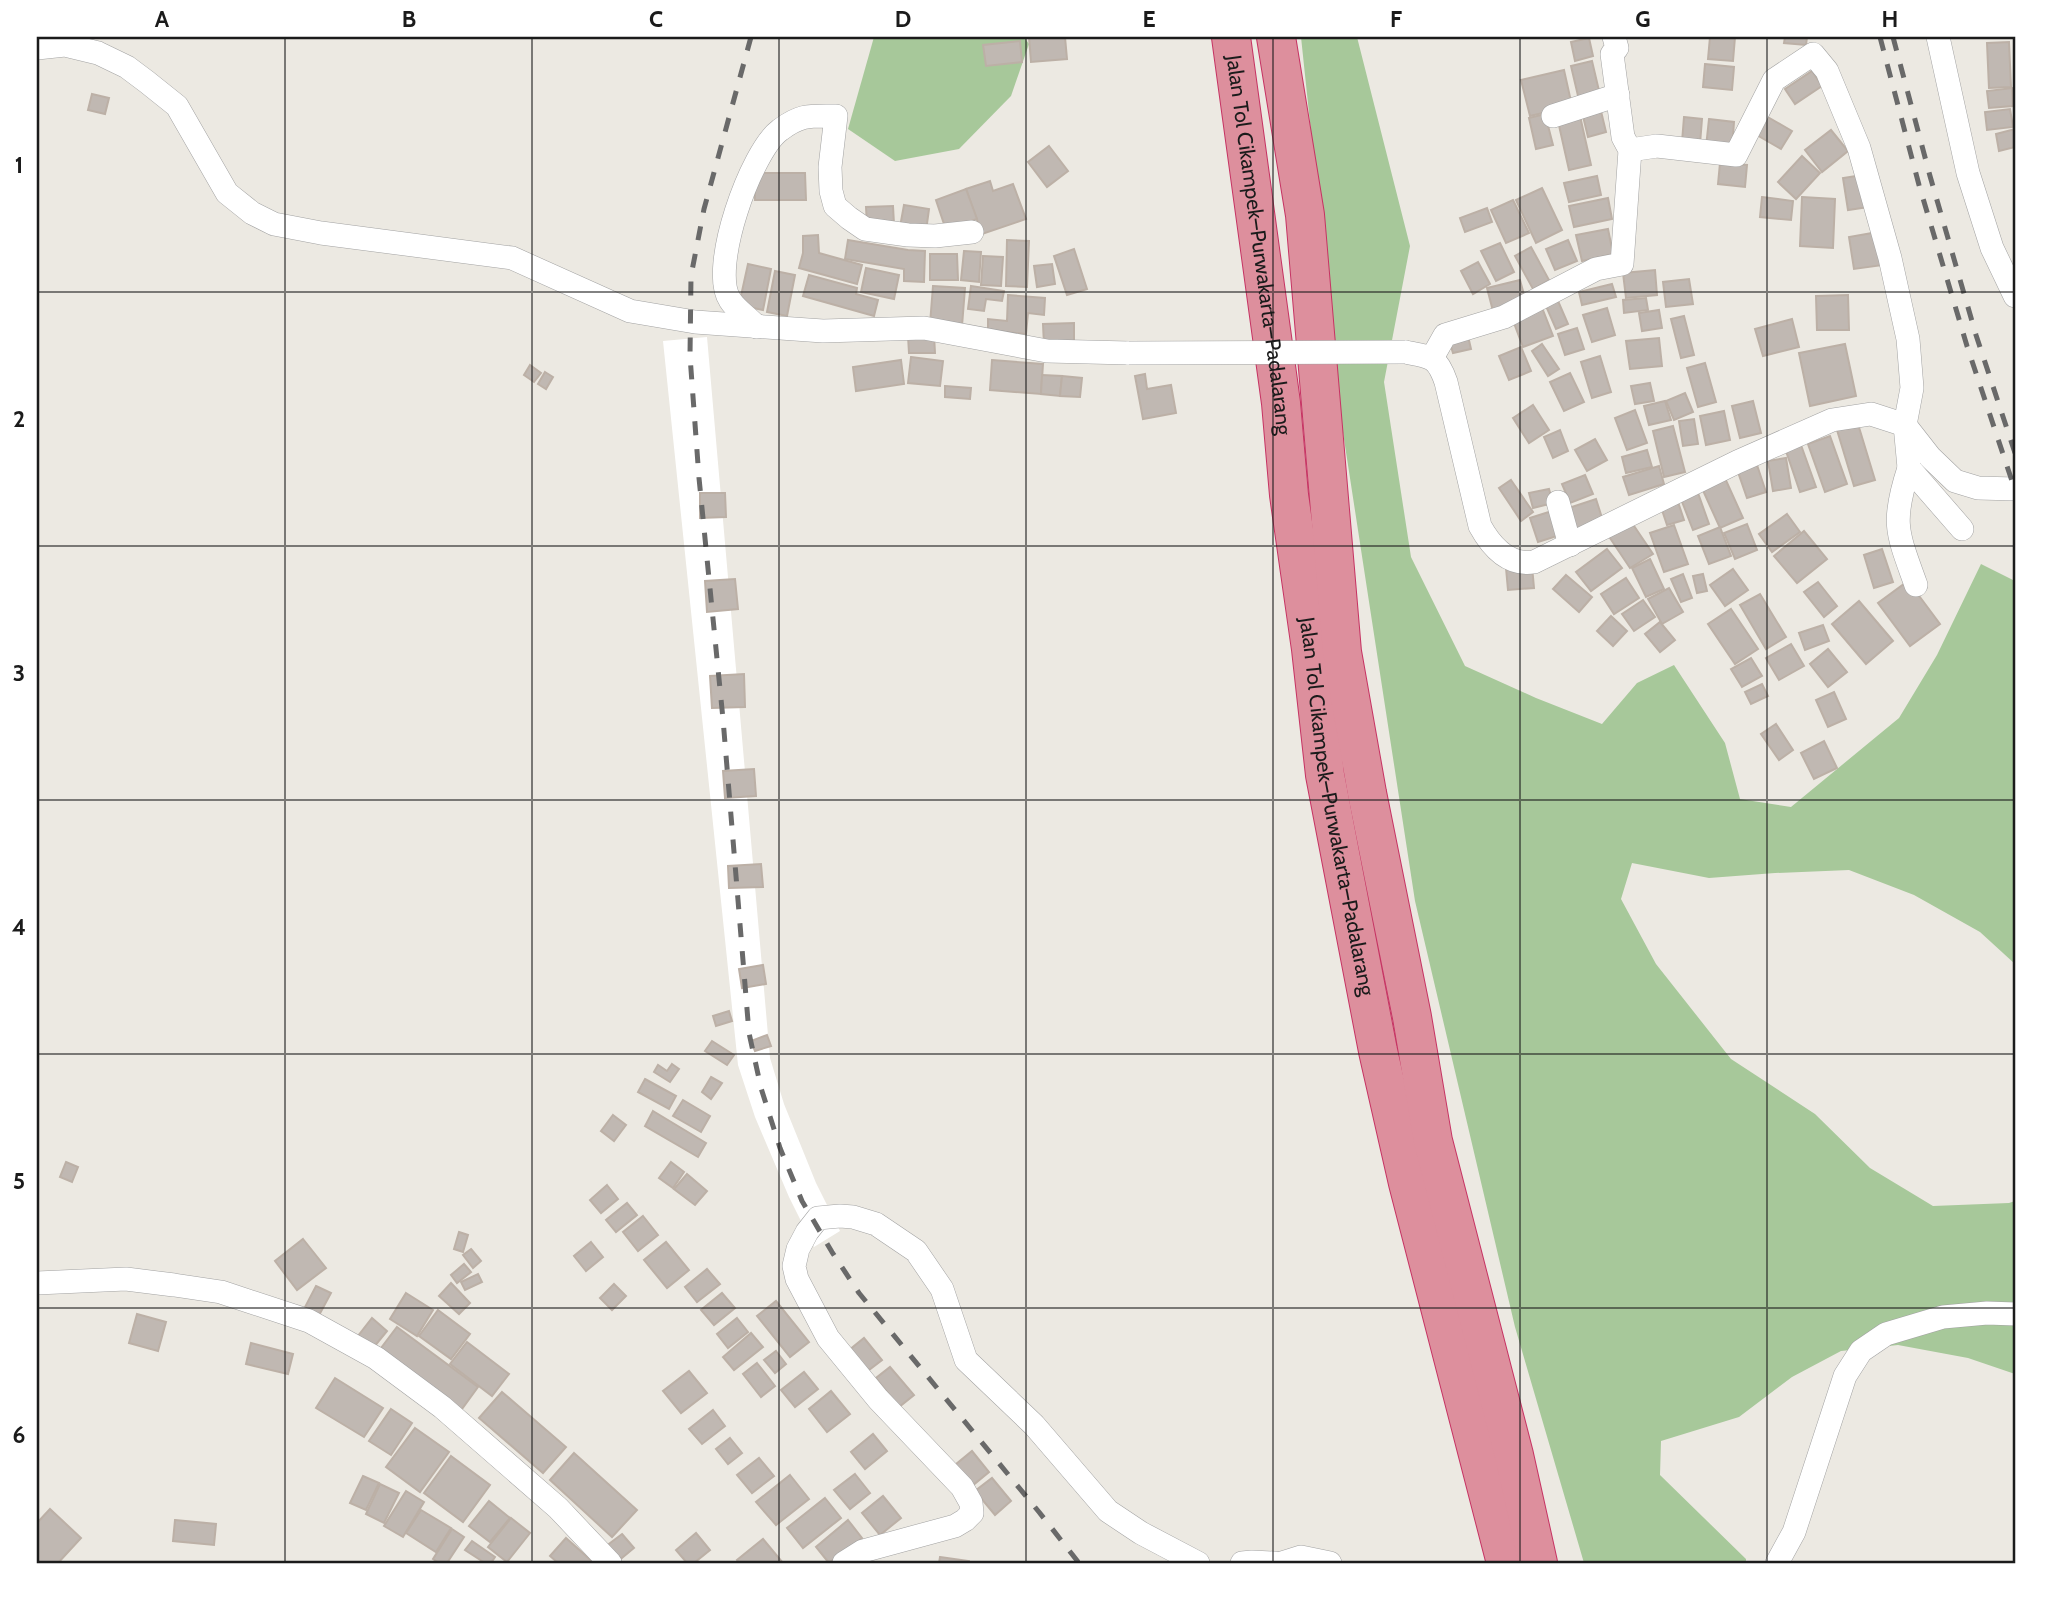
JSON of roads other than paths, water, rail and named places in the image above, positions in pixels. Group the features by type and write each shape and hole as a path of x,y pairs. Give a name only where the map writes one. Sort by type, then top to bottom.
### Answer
{"highway":[{"name":"Jalan Tol Cikampek–Purwakarta–Padalarang","path":"1231,37 1281,403 1289,495 1311,649 1325,775 1378,1051 1408,1183 1506,1563"},
{"name":"Jalan Tol Cikampek–Purwakarta–Padalarang","path":"1276,37 1305,215 1342,652 1433,1141 1514,1455 1538,1563"}],"street":[{"path":"1432,358 1445,334 1504,317 1597,269 1622,264 1630,150 1623,137 1612,54 1617,48 1614,37"},
{"path":"1938,37 1968,173 1992,248 2015,296"},
{"path":"37,48 65,45 98,53 127,67 177,106 227,193 253,213 274,224 321,233 512,258 630,311 695,322 823,331 924,328 1047,351 1405,352 1432,358 1439,365 1446,382 1480,526 1487,540 1507,558 1526,563 1534,562 1737,462 1832,420 1871,414 1905,425 1930,457 1955,481 1978,488 2015,489"},
{"path":"1630,150 1657,146 1736,155 1774,80 1814,45 1859,148 1890,258 1908,339 1912,388 1905,425 1909,468 1900,496 1897,518 1899,538 1916,585"},
{"path":"1553,116 1618,95"},
{"path":"758,327 729,300 723,277 726,246 750,172 778,131 804,116 836,116 830,167 831,191 835,206 857,224 865,229 908,235 935,236 972,232"},
{"path":"1909,468 1962,529"},
{"path":"1558,502 1570,545"},
{"path":"844,1563 863,1551 955,1526 972,1513 971,1503 962,1487 878,1399 828,1338 797,1279 794,1266 798,1249 814,1222 818,1218 840,1216 876,1224 916,1251 942,1289 966,1360 1034,1425 1108,1511 1141,1533 1198,1563"},
{"path":"37,1283 127,1279 197,1288 221,1292 309,1321 376,1358 442,1407 558,1508 610,1563"},
{"path":"1777,1563 1794,1532 1845,1376 1861,1351 1886,1334 1943,1317 2015,1314"},
{"path":"1292,1560 1330,1563"},
{"path":"1242,1563 1274,1563"}],"railway":[{"path":"751,37 704,209 691,276 690,356 749,1033 761,1088 780,1148 802,1201 832,1252 859,1293 1079,1563"},
{"path":"1880,37 1919,185 1967,346 2015,490"},
{"path":"1893,37 1976,335 2015,453"}]}
